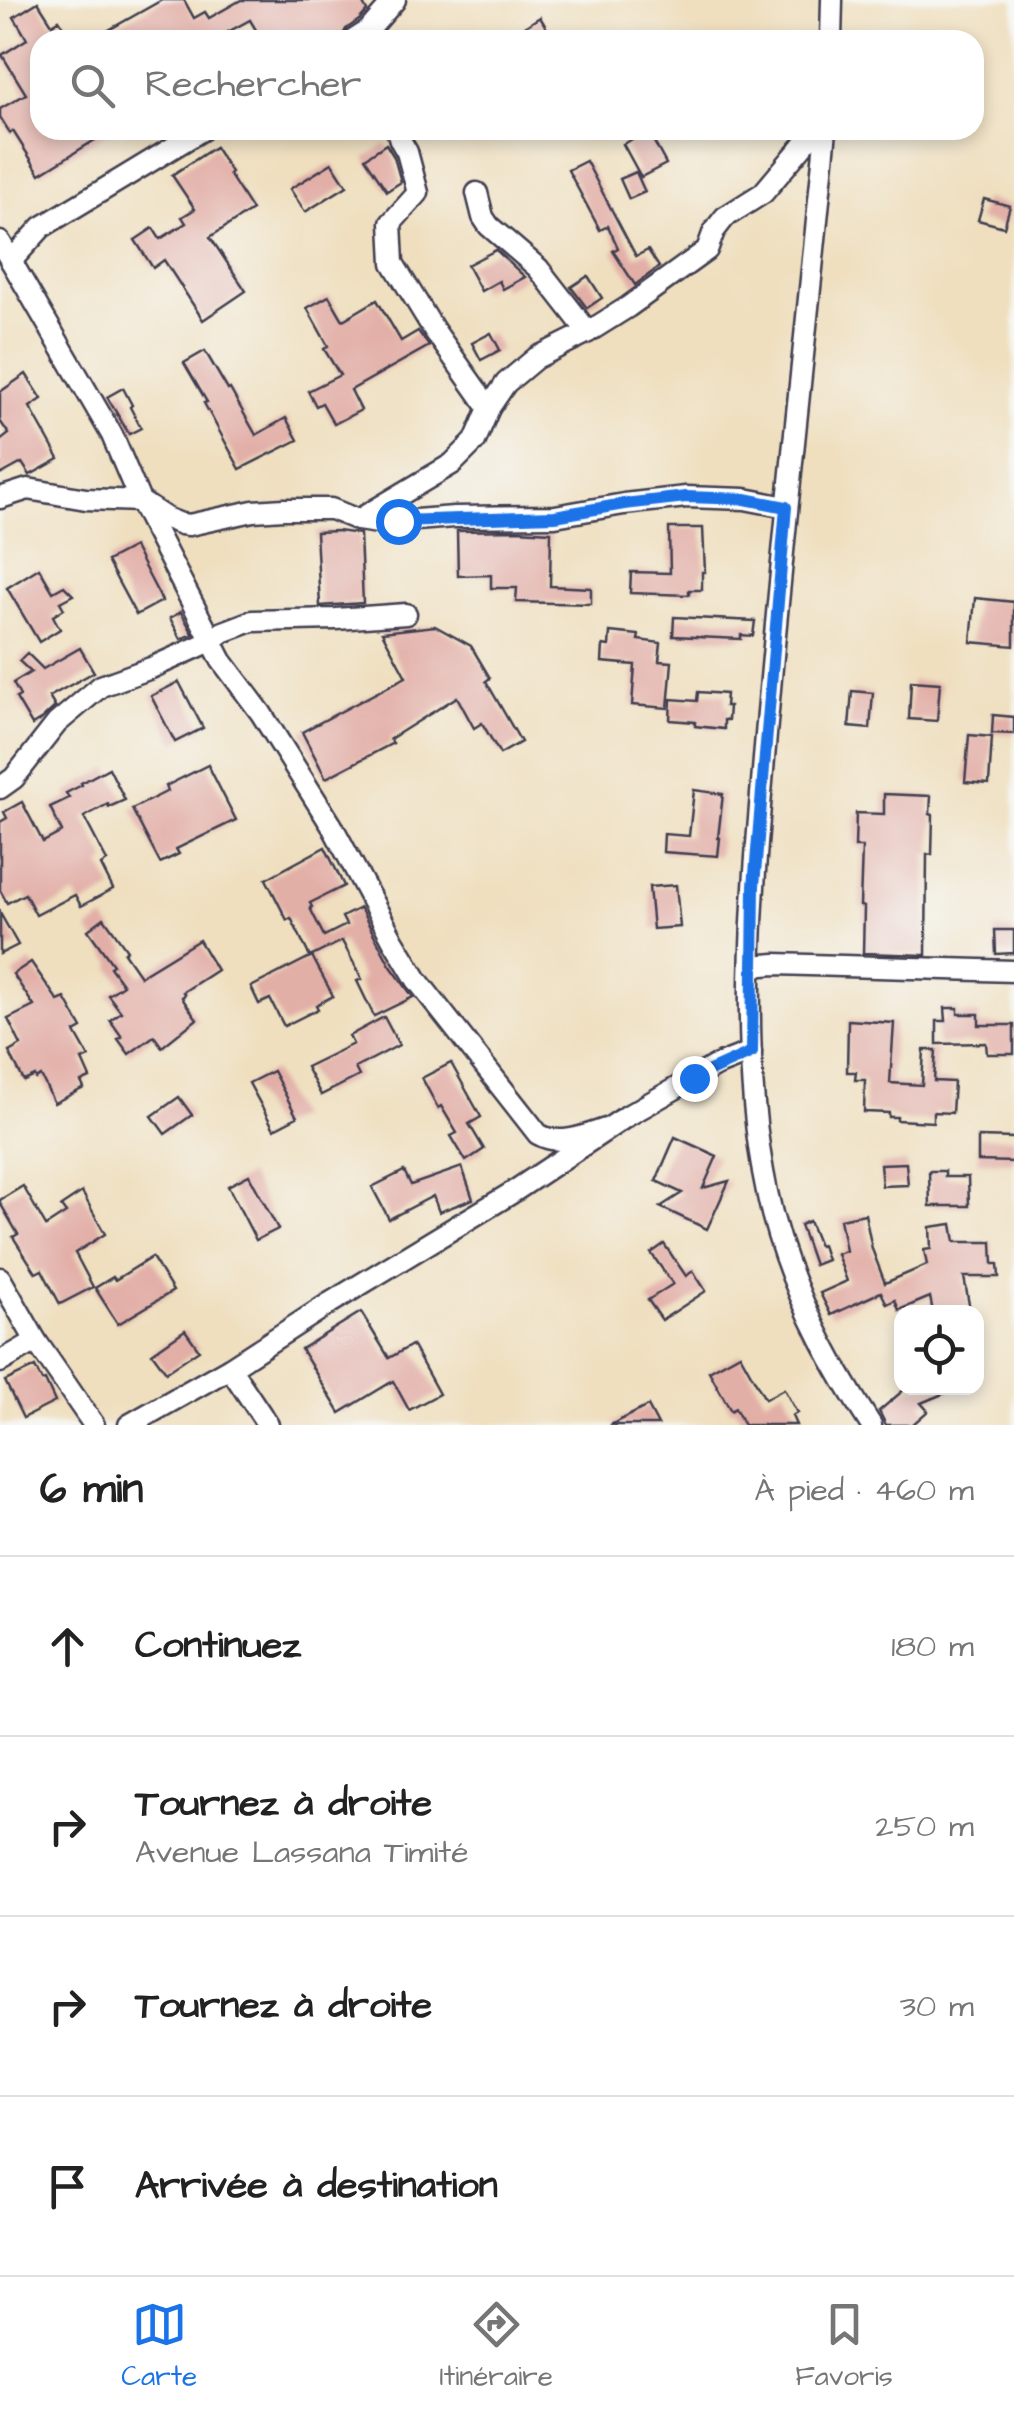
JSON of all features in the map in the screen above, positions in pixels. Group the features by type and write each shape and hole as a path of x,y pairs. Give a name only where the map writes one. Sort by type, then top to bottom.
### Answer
{"street":[{"path":"370,30 395,0"},
{"path":"831,30 832,0"},
{"path":"11,261 42,227 186,140"},
{"path":"400,140 418,192 391,224 393,262 434,330 489,408"},
{"path":"358,520 452,464 475,441 489,408 506,383 536,358 588,332 707,250 724,217 764,193 808,140"},
{"path":"825,140 786,507 754,886 752,1052 755,1116 766,1190 787,1265 838,1369 871,1425"},
{"path":"477,193 488,226 538,268 588,332"},
{"path":"0,242 112,435 140,502 210,641 332,826 417,980 538,1134 550,1141 580,1138 606,1129"},
{"path":"0,498 28,490 140,502 181,524 253,510 319,508 378,523 555,516 686,497 745,499 786,507"},
{"path":"0,788 14,778 58,723 101,686 150,668 222,632 252,621 406,614"},
{"path":"752,966 1014,970"},
{"path":"129,1425 230,1368 510,1194 606,1129 704,1072 752,1052"},
{"path":"0,1278 36,1342 94,1425"},
{"path":"0,1362 36,1342"},
{"path":"230,1368 268,1425"}],"building":[{"path":"162,0 184,0 194,18 205,12 209,18 241,0 361,0 367,11 345,30 256,30 250,20 232,30 109,30"},
{"path":"38,2 52,24 59,20 66,30 30,30 30,140 95,140 40,174 0,117 0,109 26,94 2,55 27,39 14,17"},
{"path":"540,17 548,30 520,30"},
{"path":"653,140 666,164 641,177 623,144"},
{"path":"386,144 401,182 387,191 365,158"},
{"path":"215,147 252,210 210,237 246,291 203,320 164,260 153,268 135,240 153,228 160,239 186,223 182,217 195,209 172,175"},
{"path":"586,161 636,256 648,250 659,267 635,285 613,251 618,248 608,226 600,230 568,170"},
{"path":"332,163 347,186 305,212 290,189"},
{"path":"636,172 645,192 629,199 620,179"},
{"path":"984,199 1010,206 1004,227 978,220"},
{"path":"496,250 525,277 503,289 499,281 481,291 467,265"},
{"path":"588,276 602,298 587,308 571,287"},
{"path":"329,296 343,320 377,300 401,341 418,331 429,346 351,390 361,410 334,424 322,403 316,406 308,391 340,375 307,308"},
{"path":"491,333 500,350 481,360 472,343"},
{"path":"205,351 256,435 286,418 298,440 240,469 184,363"},
{"path":"26,374 42,399 30,407 59,459 30,475 22,463 0,475 0,441 9,434 0,421 0,392"},
{"path":"123,388 141,428 129,434 107,397"},
{"path":"669,528 703,528 702,590 689,590 689,595 630,593 631,572 670,573"},
{"path":"457,531 551,532 550,586 591,588 591,604 516,602 517,588 491,588 491,575 458,576"},
{"path":"316,532 360,534 363,603 320,606"},
{"path":"134,547 162,601 136,615 107,561"},
{"path":"39,568 53,592 64,586 73,595 60,602 64,609 53,616 60,629 39,642 7,588"},
{"path":"975,598 1014,602 1014,646 971,642"},
{"path":"181,612 193,634 181,639 170,618"},
{"path":"674,617 755,621 753,636 673,636"},
{"path":"435,626 471,646 521,742 500,754 482,723 474,728 457,697 390,739 393,743 326,778 302,732 406,677 382,632"},
{"path":"610,632 639,635 638,640 661,643 659,661 672,662 668,708 632,705 635,665 602,662 603,645 609,646"},
{"path":"80,648 94,672 49,697 55,707 32,725 16,698 20,696 13,683 31,672 19,661 27,653 43,669"},
{"path":"911,681 940,683 937,721 909,719"},
{"path":"179,682 203,728 175,742 151,696"},
{"path":"852,691 873,693 870,729 849,727"},
{"path":"698,692 726,694 725,706 729,706 724,729 670,720 671,699 697,701"},
{"path":"993,715 1014,717 1014,734 992,733"},
{"path":"969,735 992,737 989,784 965,782"},
{"path":"208,765 236,820 176,849 179,854 160,863 132,809"},
{"path":"109,768 125,800 84,817 107,861 101,865 113,889 81,906 75,895 36,915 25,894 7,903 0,890 0,822 7,818 4,812 22,802 43,842 62,832 50,807"},
{"path":"694,790 723,794 718,856 663,852 664,834 689,836"},
{"path":"884,794 931,796 926,955 863,953 862,847 855,847 856,813 884,814"},
{"path":"325,847 344,886 310,903 324,936 346,925 342,917 360,908 390,965 413,997 374,1016 357,981 362,979 342,941 310,957 266,879"},
{"path":"676,885 680,927 653,929 649,887"},
{"path":"0,913 18,945 0,954"},
{"path":"104,918 140,976 199,940 217,970 183,992 184,1001 197,1019 162,1047 154,1036 129,1054 118,1039 122,1037 110,1020 121,1012 108,995 123,985 88,930"},
{"path":"995,930 1014,930 1014,953 996,954"},
{"path":"312,956 333,996 316,1005 318,1009 284,1026 270,999 259,1004 251,987"},
{"path":"31,962 58,1001 65,998 82,1028 75,1032 89,1057 82,1060 90,1078 81,1082 84,1088 54,1103 41,1076 24,1081 9,1052 21,1045 8,1019 34,1006 13,974"},
{"path":"945,1008 958,1008 958,1014 979,1014 979,1025 1014,1025 1014,1054 987,1054 986,1043 937,1044 937,1021 946,1021"},
{"path":"384,1017 399,1045 355,1068 359,1076 321,1095 306,1067 353,1044 349,1036"},
{"path":"848,1020 894,1023 890,1083 922,1085 924,1050 936,1050 934,1081 954,1082 952,1113 933,1112 933,1122 897,1120 889,1117 889,1113 864,1112 865,1080 855,1080 856,1072 847,1072"},
{"path":"451,1063 481,1117 469,1124 484,1149 466,1161 451,1136 457,1133 422,1078"},
{"path":"273,1071 297,1117 274,1129 249,1083"},
{"path":"179,1097 192,1115 165,1134 152,1116"},
{"path":"675,1137 717,1156 703,1188 729,1181 707,1229 660,1207 682,1193 656,1181"},
{"path":"978,1137 1014,1138 1014,1162 978,1161"},
{"path":"906,1163 908,1185 882,1186 880,1164"},
{"path":"462,1167 473,1199 439,1212 433,1196 389,1219 372,1187 404,1171 411,1185"},
{"path":"929,1171 945,1171 945,1177 968,1177 969,1206 930,1206"},
{"path":"249,1175 278,1229 256,1240 228,1186"},
{"path":"23,1186 46,1226 66,1213 61,1206 82,1192 105,1234 75,1253 93,1287 60,1304 42,1270 36,1273 13,1237 18,1234 0,1203"},
{"path":"865,1214 872,1249 885,1283 927,1265 924,1250 931,1249 930,1227 952,1224 955,1242 992,1242 993,1264 998,1264 999,1277 964,1277 969,1305 932,1305 930,1297 911,1305 897,1305 895,1300 887,1304 881,1292 831,1315 820,1293 847,1281 837,1254 846,1251 840,1219"},
{"path":"809,1221 827,1260 814,1265 800,1225"},
{"path":"664,1244 686,1276 693,1271 706,1291 662,1320 648,1300 673,1284 651,1253"},
{"path":"152,1257 173,1291 118,1324 95,1288"},
{"path":"361,1312 389,1358 412,1345 439,1394 409,1410 393,1381 340,1413 301,1349"},
{"path":"185,1330 199,1350 166,1372 152,1353"},
{"path":"740,1354 765,1399 784,1389 797,1413 792,1416 796,1425 744,1425 735,1408 731,1411 709,1371"},
{"path":"35,1367 55,1402 23,1418 5,1381"},
{"path":"898,1395 940,1395 921,1403 928,1411 912,1425 886,1425 879,1411"},
{"path":"648,1406 658,1425 610,1425"}],"route":[{"path":"398,521 555,516 686,497 745,499 786,507 754,886 752,1052 694,1078"}]}
